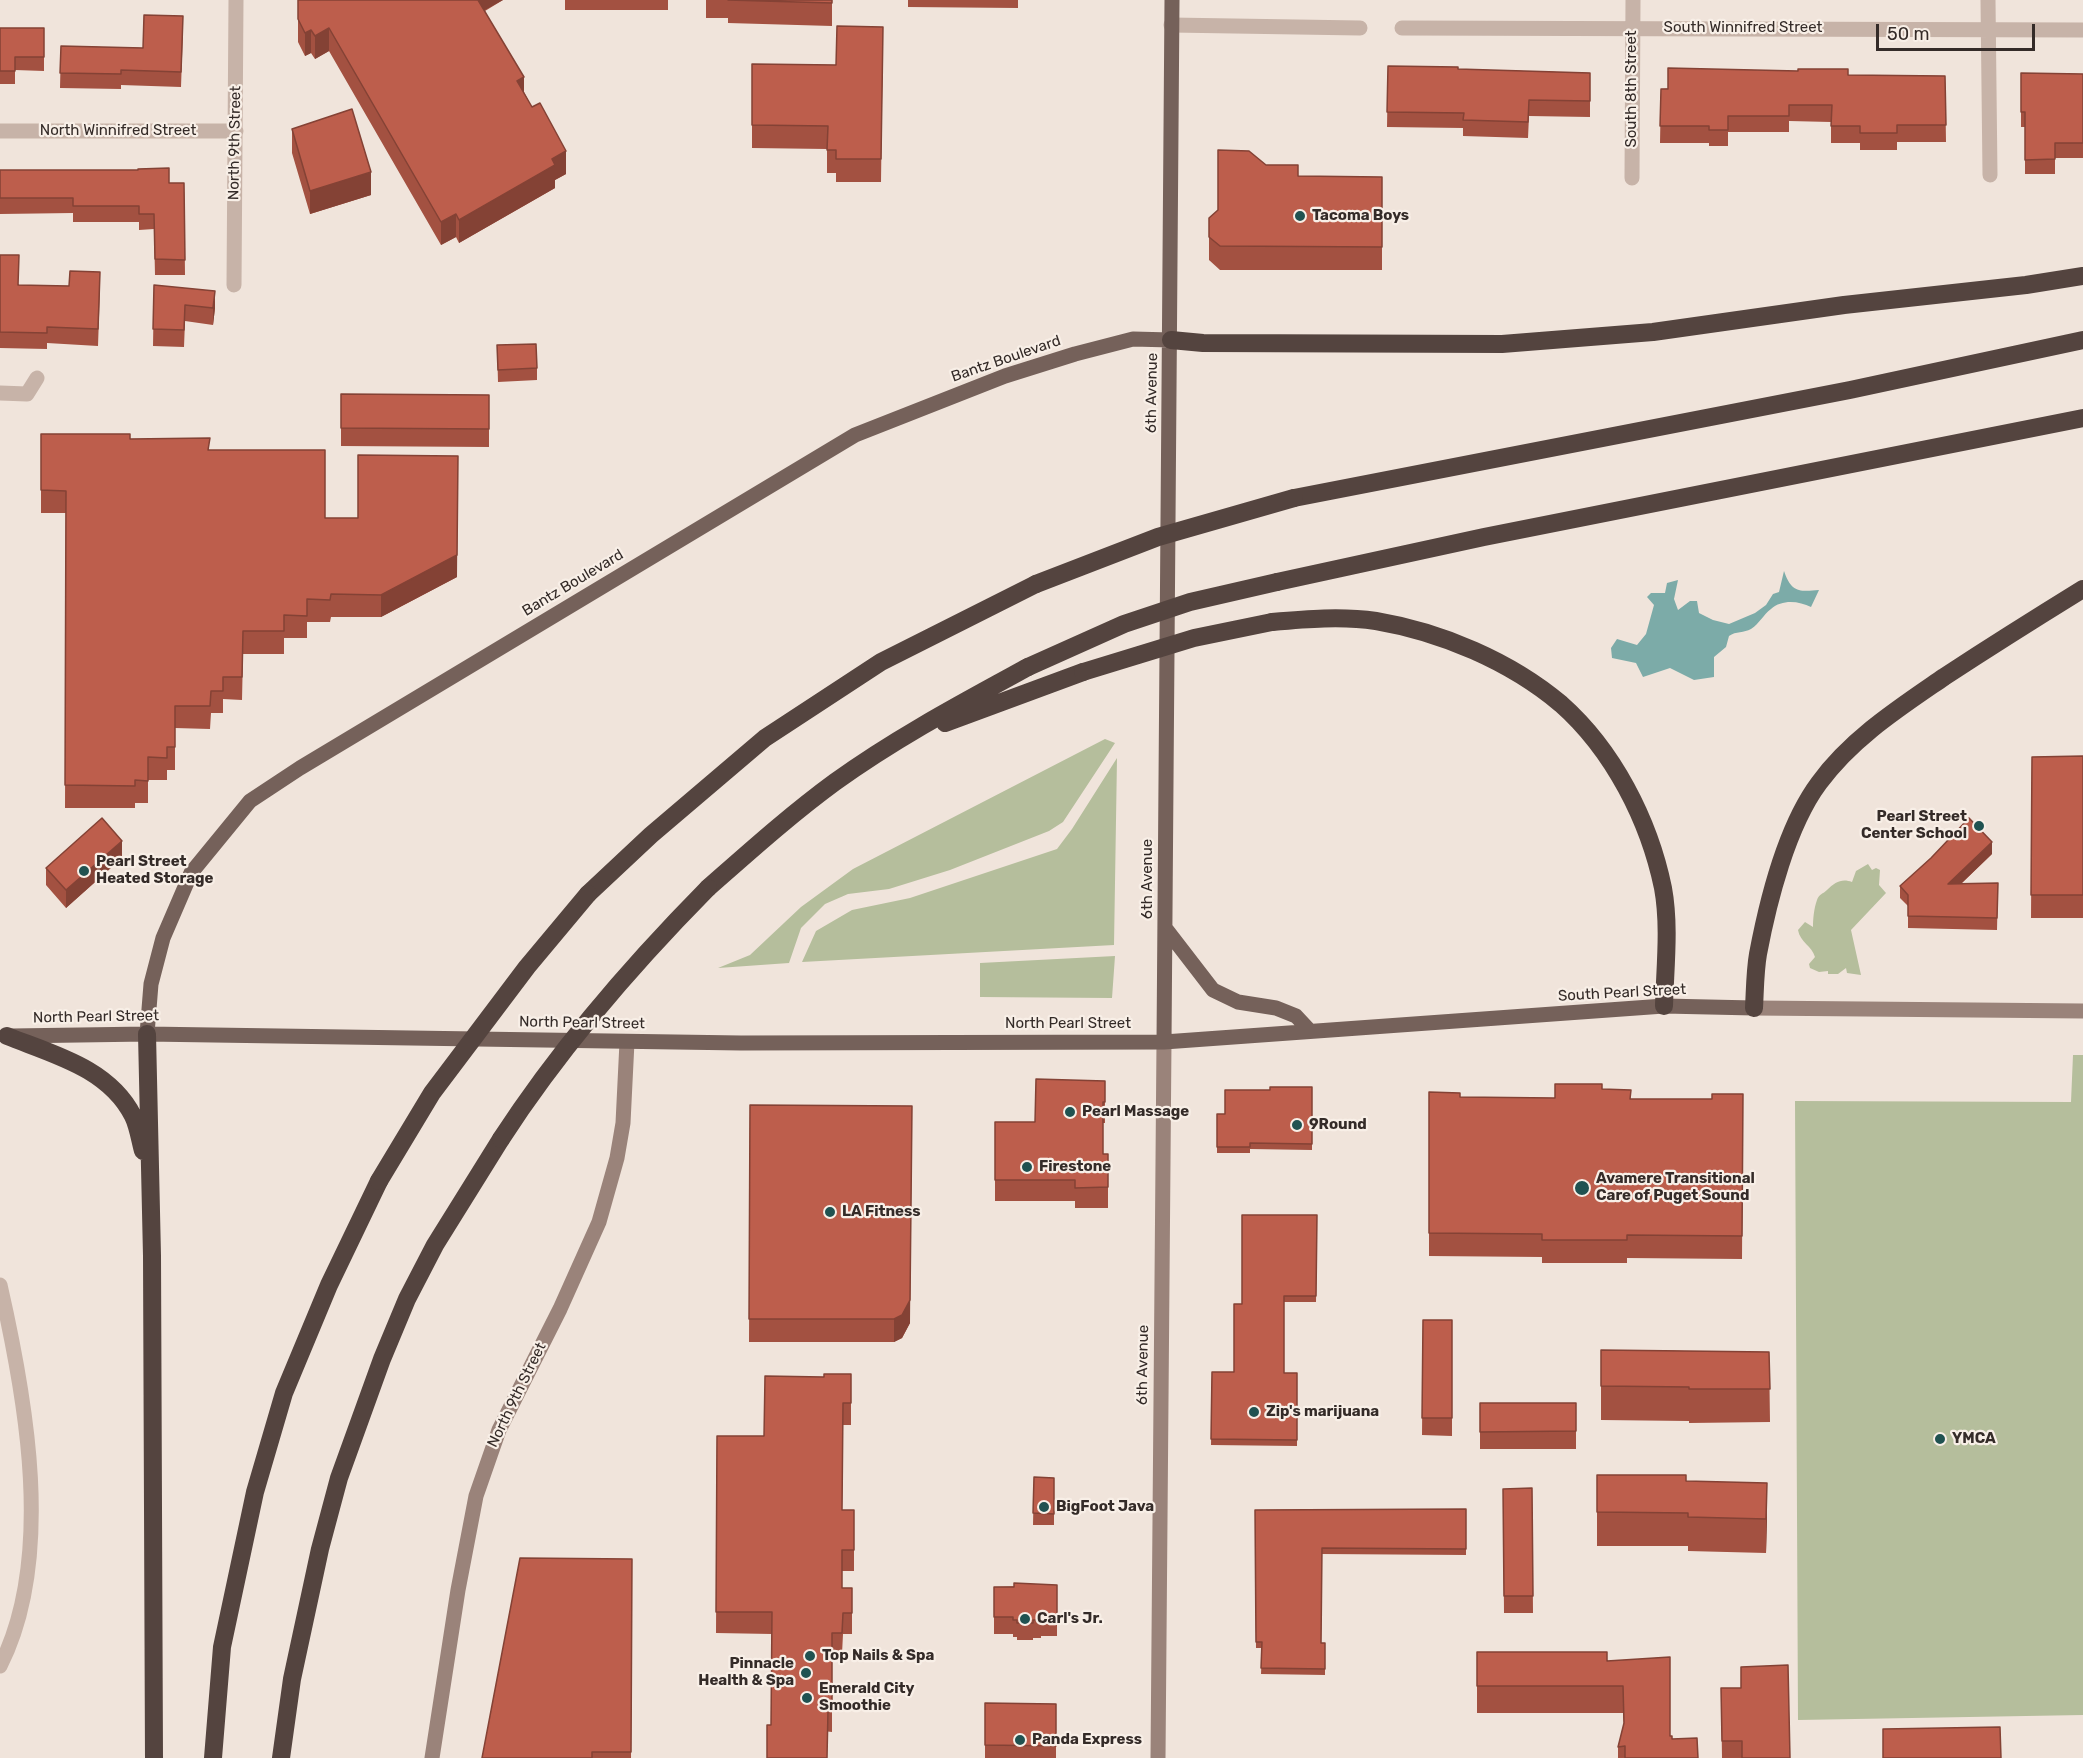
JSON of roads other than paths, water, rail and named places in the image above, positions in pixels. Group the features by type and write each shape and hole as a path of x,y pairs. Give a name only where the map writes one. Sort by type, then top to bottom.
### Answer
{"highway":[{"path":"1171,340 1237,343 1502,344 1653,332 1844,304 2026,285 2083,276"},
{"path":"213,1758 222,1647 258,1481 284,1393 329,1286 379,1181 432,1093 527,967 588,894 651,835 765,738 881,662 1036,584 1158,537 1294,498 1850,390 2083,340"},
{"path":"281,1758 292,1679 320,1549 339,1478 370,1391 407,1299 435,1245 524,1104 582,1028 667,929 708,888 780,825 835,782 895,741 1028,667 1124,624 1190,602 1496,534 2083,418"},
{"path":"1754,1008 1758,955 1782,862 1803,809 1820,783 1854,743 1905,704 1988,648 2083,589"},
{"path":"895,741 1083,672 1194,638 1272,622 1311,619 1374,621 1413,629 1455,642 1491,659 1561,705 1587,732 1615,769 1641,818 1663,889 1666,922 1664,1006"},
{"path":"147,1034 154,1758"},
{"path":"3,1036 79,1065 106,1081 133,1116 150,1178"}],"main road":[{"name":"6th Avenue","path":"1164,1042 1172,0"},
{"name":"Bantz Boulevard","path":"147,1034 151,984 163,938 190,873 250,801 300,768 855,435 1005,376 1075,354 1133,339 1171,340"},
{"path":"1166,929 1213,990 1238,1002 1276,1008 1296,1016 1310,1031"},
{"name":"South Pearl Street","path":"1164,1042 1664,1006 1754,1008"},
{"name":"North Pearl Street","path":"3,1036 147,1034 627,1042 1164,1042"}],"street":[{"name":"North 9th Street","path":"234,285 236,0"},
{"name":"South 8th Street","path":"1632,178 1633,0"},
{"path":"1988,0 1990,175"},
{"path":"1171,25 1359,28"},
{"name":"South Winnifred Street","path":"1402,28 2083,30"},
{"name":"North Winnifred Street","path":"0,130 236,131"},
{"path":"0,393 27,394 37,378"},
{"name":"South Pearl Street","path":"1754,1008 2083,1011"},
{"name":"North 9th Street","path":"432,1758 458,1590 476,1496 499,1430 560,1309 599,1222 617,1158 623,1123 627,1042"},
{"name":"6th Avenue","path":"1158,1758 1164,1042"},
{"path":"0,1285 20,1387 31,1494 32,1539 24,1596 0,1665"}],"water":[{"path":"1784,571 1793,587 1806,591 1819,590 1811,607 1796,602 1785,602 1768,611 1751,629 1729,636 1726,647 1714,657 1714,677 1694,680 1670,668 1643,677 1636,663 1612,658 1611,648 1617,639 1637,645 1646,634 1654,605 1647,597 1651,593 1665,593 1667,583 1678,580 1674,599 1678,610 1690,601 1697,601 1699,613 1729,624 1755,613 1766,605 1773,594 1779,592"}],"place":[{"name":"Tacoma Boys","path":"1300,216"},
{"name":"Pearl Street Center School","path":"1979,826"},
{"name":"Pearl Street Heated Storage","path":"84,871"},
{"name":"Pearl Massage","path":"1070,1112"},
{"name":"9Round","path":"1297,1125"},
{"name":"Firestone","path":"1027,1167"},
{"name":"Avamere Transitional Care of Puget Sound","path":"1582,1188"},
{"name":"LA Fitness","path":"830,1212"},
{"name":"Zip's marijuana","path":"1254,1412"},
{"name":"YMCA","path":"1940,1439"},
{"name":"BigFoot Java","path":"1044,1507"},
{"name":"Carl's Jr.","path":"1025,1619"},
{"name":"Top Nails & Spa","path":"810,1656"},
{"name":"Pinnacle Health & Spa","path":"806,1673"},
{"name":"Emerald City Smoothie","path":"807,1698"},
{"name":"Panda Express","path":"1020,1740"}]}
